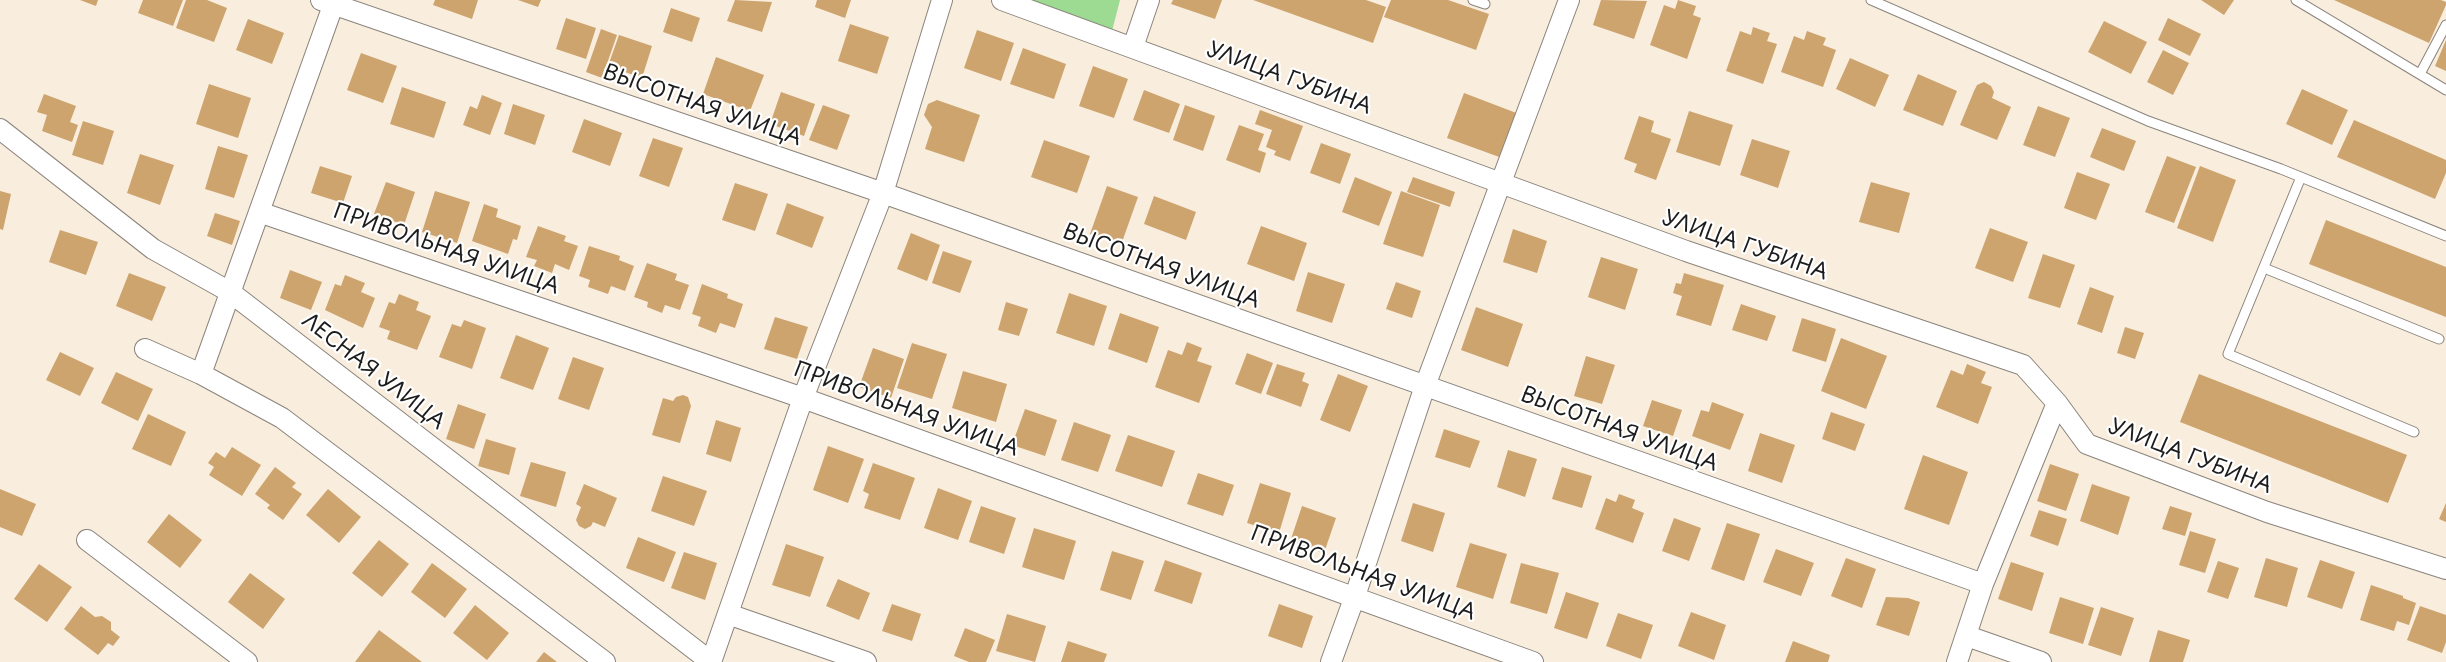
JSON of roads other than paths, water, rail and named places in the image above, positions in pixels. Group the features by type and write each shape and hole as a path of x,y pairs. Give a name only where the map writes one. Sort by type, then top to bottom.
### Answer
{"street":[{"path":"711,662 803,398 883,194 942,0"},
{"name":"УЛИЦА ГУБИНА","path":"1002,0 1697,255 2023,365 2057,403 2087,444 2267,512 2446,569"},
{"path":"1133,47 1149,0"},
{"path":"1331,662 1425,386 1569,0"},
{"path":"201,374 330,2"},
{"name":"ВЫСОТНАЯ УЛИЦА","path":"330,2 883,194 1983,584"},
{"name":"ЛЕСНАЯ УЛИЦА","path":"0,129 153,249 230,292 711,662"},
{"name":"ПРИВОЛЬНАЯ УЛИЦА","path":"259,212 803,398 1533,662"},
{"path":"145,349 201,374 282,418 605,662"},
{"path":"1957,662 1983,584 2057,403"},
{"path":"87,540 247,662"},
{"path":"728,614 866,662"},
{"path":"1967,636 2041,662"}],"lane":[{"path":"1473,0 1485,4"},
{"path":"1871,0 2148,121 2301,177 2446,236"},
{"path":"2296,0 2446,90"},
{"path":"2420,74 2446,25"},
{"path":"2301,177 2228,354 2414,432"},
{"path":"2264,268 2439,339"}]}
